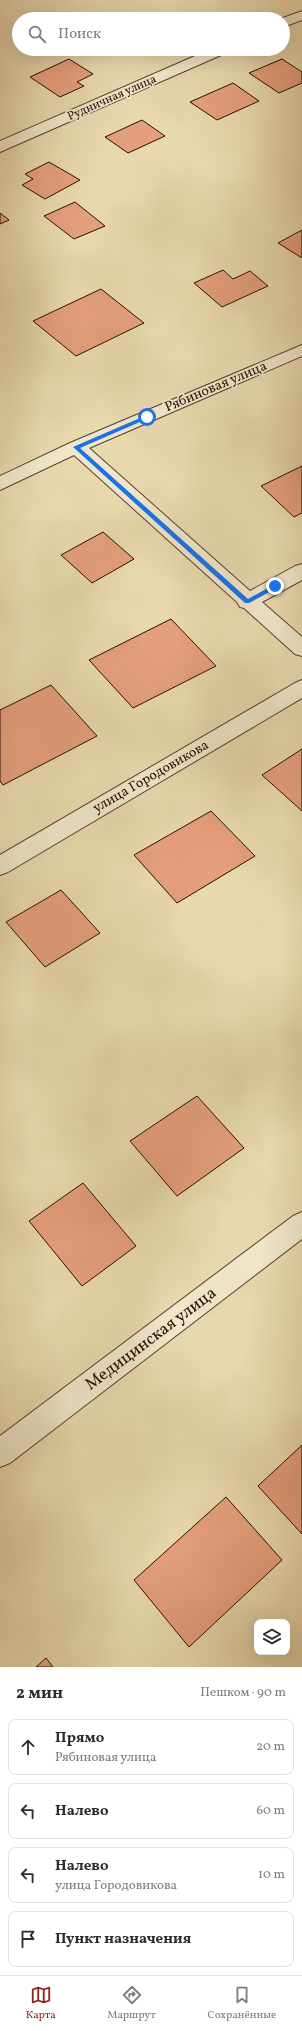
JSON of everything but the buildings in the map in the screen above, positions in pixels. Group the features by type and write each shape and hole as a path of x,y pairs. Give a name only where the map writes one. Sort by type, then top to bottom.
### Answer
{"street":[{"path":"290,20 302,14"},
{"name":"Рудничная улица","path":"0,147 208,56"},
{"name":"Рябиновая улица","path":"0,484 76,447 302,350"},
{"path":"76,447 247,602 302,649"},
{"path":"247,602 302,571"},
{"name":"улица Городовикова","path":"0,866 302,688"},
{"name":"Медицинская улица","path":"0,1453 302,1224"}],"route":[{"path":"147,417 76,447 247,602 275,586"}]}
